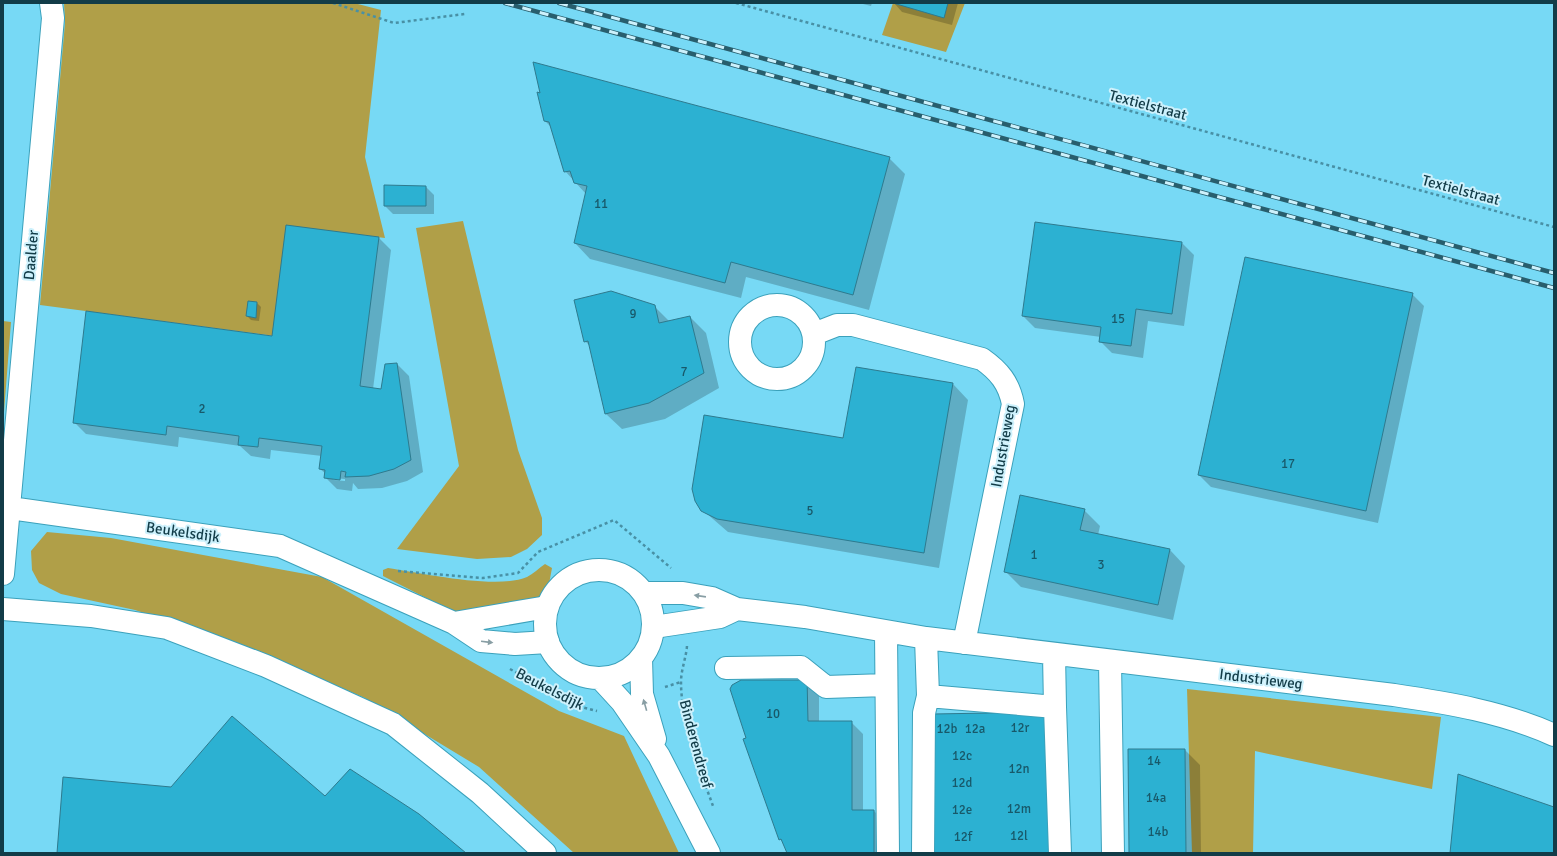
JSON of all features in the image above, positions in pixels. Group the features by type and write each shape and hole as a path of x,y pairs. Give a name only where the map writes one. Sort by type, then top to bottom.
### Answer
{"street":[{"name":"Daalder","path":"3,574 5,507 53,18 51,3"},
{"name":"Industrieweg","path":"814,334 837,325 853,325 982,359 998,371 1011,393 1013,404 964,643"},
{"name":"Beukelsdijk","path":"5,507 280,546 454,623 481,641 514,644 548,642"},
{"path":"601,569 618,572 633,581 645,593 652,609 654,627 650,643 641,658 630,669 616,675 600,678 583,676 568,668 556,656 548,642 545,624 547,607 560,585 579,573 601,569"},
{"name":"Industrieweg","path":"645,593 683,594 712,598 737,609 805,617 926,638 1394,695 1466,706 1533,726 1554,735"},
{"path":"454,623 547,607"},
{"path":"3,609 91,616 167,628 266,666 392,724 480,792 545,853"},
{"path":"654,627 720,617 737,609"},
{"path":"886,632 888,853"},
{"path":"923,853 924,713 928,696 926,638"},
{"path":"1054,654 1060,853"},
{"name":"Binderendreef","path":"632,698 641,658"},
{"path":"1110,660 1113,853"},
{"path":"726,668 801,667 826,687 886,685"},
{"name":"Binderendreef","path":"600,678 632,698 659,756 709,853"},
{"path":"928,696 1055,707"}],"path":[{"path":"333,3 394,24 465,14"},
{"name":"Textielstraat","path":"736,3 1554,227"},
{"path":"391,570 483,578 518,573 538,552 614,520 663,563 678,573 683,594"},
{"name":"Binderendreef","path":"687,621 688,633 681,682 683,703 698,764 714,807"},
{"name":"Beukelsdijk","path":"505,666 574,704 601,712 632,698 681,682"}],"shaded area":[{"path":"64,3 354,3 381,10 365,157 385,238 288,226 275,336 40,305 65,23"},
{"path":"893,3 965,3 946,52 882,35"},
{"path":"463,221 518,450 542,518 542,535 527,549 511,557 477,559 397,549 459,466 416,228"},
{"path":"3,321 11,322 3,425"},
{"path":"47,532 111,538 322,577 559,711 624,736 679,853 574,853 479,767 365,698 257,651 135,610 61,594 39,583 32,570 31,551"},
{"path":"545,564 552,568 549,584 542,601 458,617 434,602 383,576 383,570 388,568 459,579 497,582 514,581 527,577"},
{"path":"1187,689 1441,717 1432,789 1255,751 1253,853 1192,853"}],"building":[{"path":"893,3 948,3 944,18"},
{"path":"533,62 890,157 853,295 731,262 725,283 574,243 587,186 574,183 570,171 564,172 549,122 544,121 537,92 540,93"},
{"path":"384,185 426,186 426,206 384,206"},
{"path":"1035,222 1182,242 1172,314 1136,309 1131,346 1099,342 1101,327 1022,316"},
{"path":"286,225 379,237 360,386 381,389 385,364 397,363 411,460 394,469 369,476 345,477 346,472 341,471 340,480 324,478 325,470 319,469 322,446 259,438 258,447 238,445 239,436 167,426 166,435 73,423 86,311 272,336"},
{"path":"1245,257 1413,293 1366,511 1198,475"},
{"path":"611,291 655,305 659,323 690,316 704,373 649,403 605,414 588,341 584,342 574,300"},
{"path":"248,301 257,302 256,318 246,316"},
{"path":"856,367 953,383 924,553 717,519 701,511 695,501 692,489 704,415 843,438"},
{"path":"1020,495 1085,509 1080,530 1170,549 1158,605 1004,572"},
{"path":"807,677 808,721 852,721 852,810 874,810 874,853 787,853 781,839 779,840 743,739 746,738 730,689 732,685 741,680 804,680"},
{"path":"1048,712 1049,853 934,853 933,714"},
{"path":"232,716 325,796 350,769 419,814 466,853 57,853 63,777 171,787"},
{"path":"1128,749 1185,749 1186,853 1129,853"},
{"path":"1458,774 1554,807 1554,853 1450,853"}],"railway":[{"path":"505,3 1554,288"},
{"path":"559,3 1554,273"}]}
